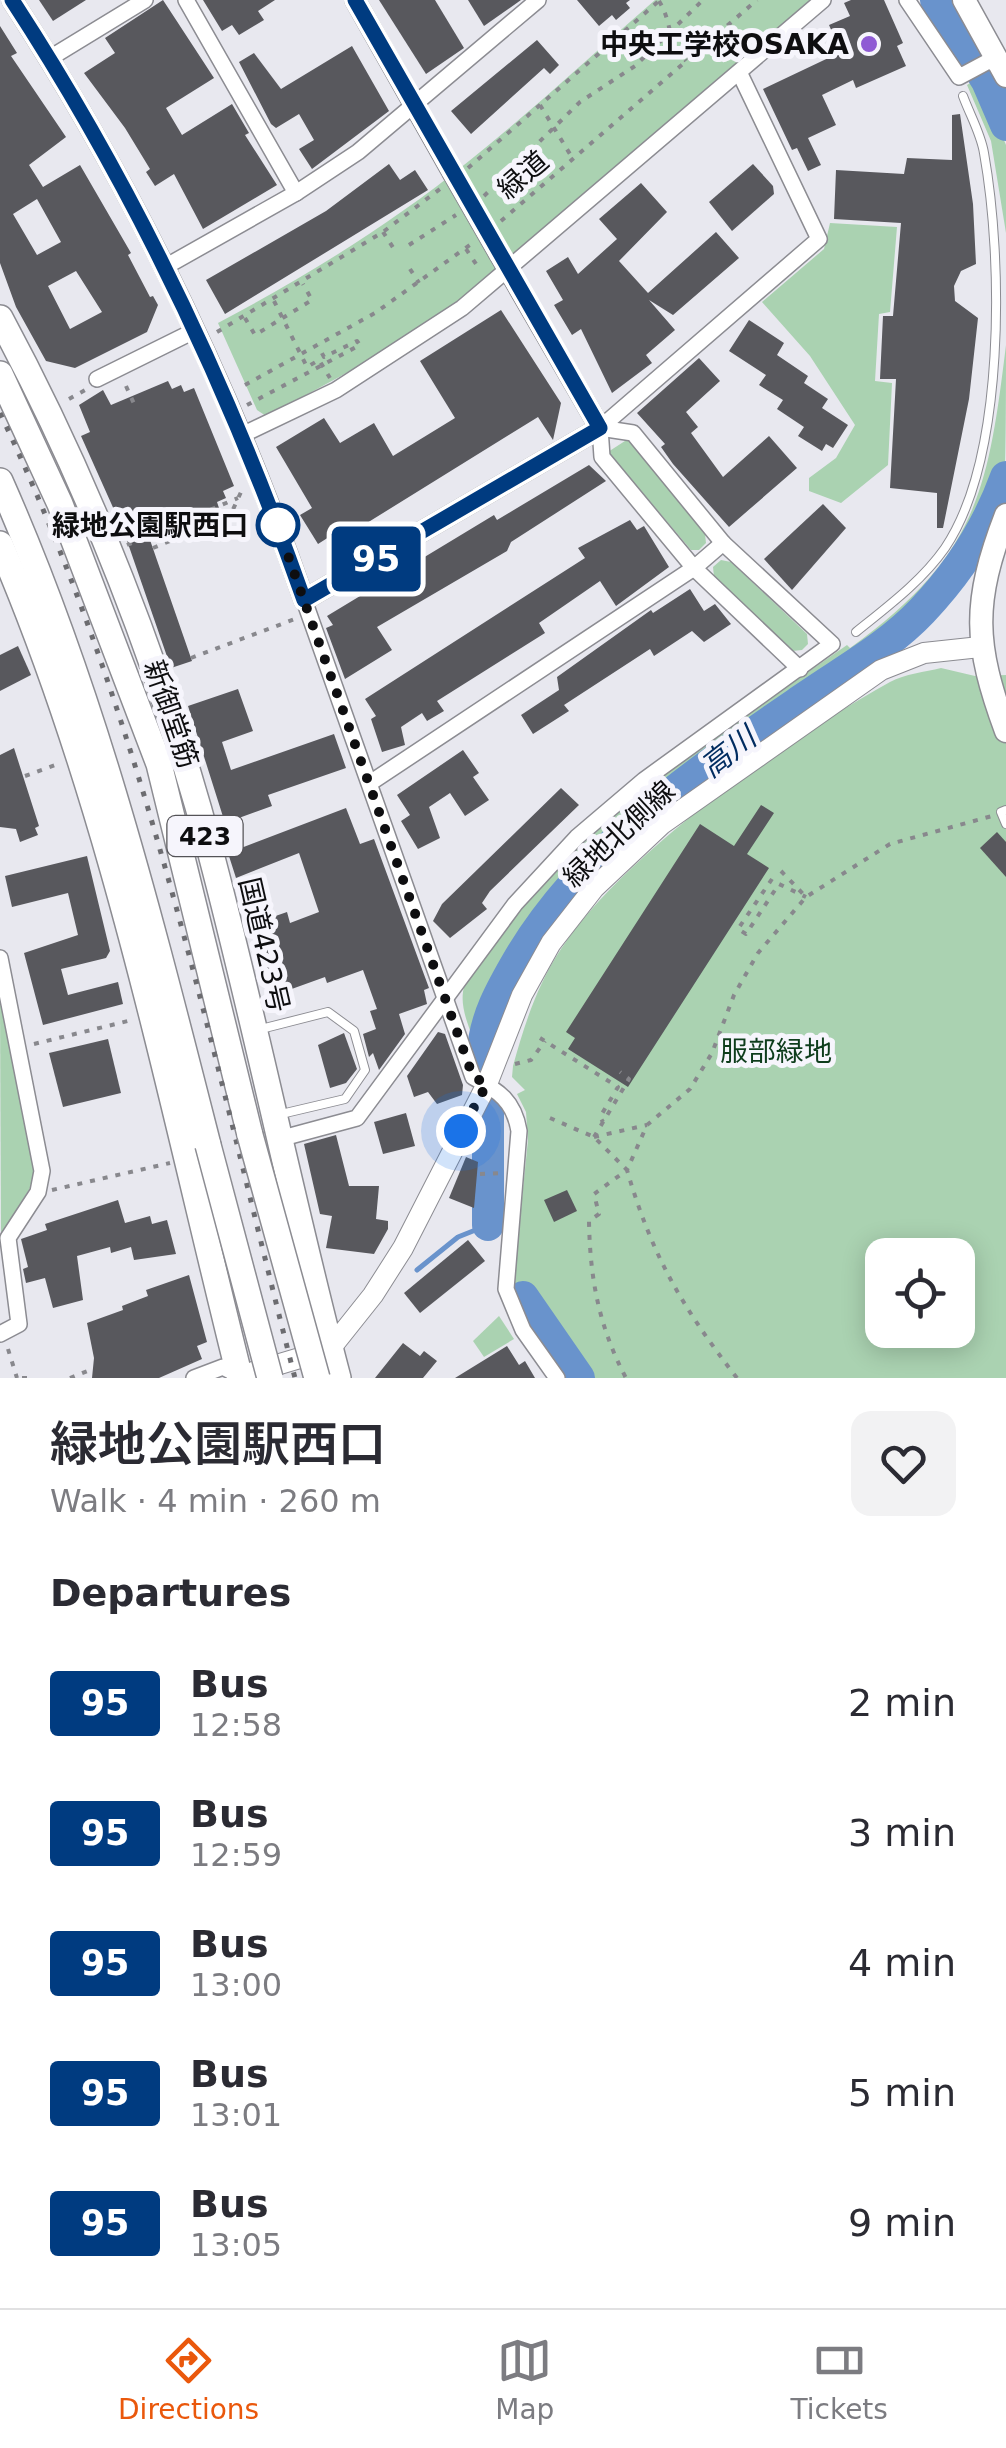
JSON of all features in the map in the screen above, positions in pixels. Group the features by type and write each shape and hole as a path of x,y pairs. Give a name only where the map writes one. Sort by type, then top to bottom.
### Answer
{"highway":[{"name":"国道423号","path":"0,318 72,464 141,638 210,851 338,1378"},
{"name":"新御堂筋","path":"0,374 60,504 159,764 250,1135 316,1378"},
{"name":"423","path":"0,481 85,693 135,860 270,1378"},
{"path":"1,547 52,672 110,784"},
{"path":"141,638 159,764"},
{"path":"52,672 113,874 240,1377"}],"main road":[{"path":"964,0 1001,64"},
{"path":"1006,515 982,588 980,647 1006,731"}],"street":[{"path":"12,0 50,58 205,332 300,610 370,783 473,1077 506,1096 516,1112 519,1131 506,1289 523,1330 557,1378"},
{"path":"50,58 145,0"},
{"path":"186,0 296,194"},
{"path":"355,0 600,428 602,458 694,568 800,670"},
{"path":"242,435 336,390 404,349 504,263 740,74 823,0"},
{"path":"907,0 958,77 1001,64"},
{"path":"165,267 296,194 358,152 528,3"},
{"path":"300,610 600,428 819,238 740,74"},
{"path":"92,384 205,332"},
{"path":"276,1127 357,1118 514,904 577,837 644,780 832,644 723,543 634,433 600,428"},
{"path":"370,783 694,568 723,543"},
{"name":"緑地北側線","path":"330,1349 403,1248 487,1084 522,995 552,943 594,888 662,824 881,670 924,653 980,647"},
{"path":"0,958 42,1171 38,1192 8,1238 19,1324 1,1334"},
{"path":"194,1378 224,1367 240,1377 330,1349"}],"lane":[{"path":"856,632 901,595 944,548 973,492 1002,304 984,149 963,96"},
{"path":"1003,811 1006,824"},
{"path":"253,1031 328,1012 354,1030 365,1070 345,1099 276,1127"}],"path":[{"path":"477,202 580,102 635,66 703,0"},
{"name":"緑道","path":"494,226 757,0"},
{"path":"658,1 667,14 667,34 686,61"},
{"path":"706,43 732,72 740,74"},
{"path":"540,106 573,158"},
{"path":"409,245 464,210"},
{"path":"383,232 394,249"},
{"path":"245,384 301,356 419,283 480,237"},
{"path":"466,249 482,274"},
{"path":"410,269 419,283"},
{"path":"245,317 255,335 312,300 303,284"},
{"path":"274,300 307,367 319,360 326,374"},
{"path":"205,332 232,324"},
{"path":"247,404 360,345 357,340 324,357 318,346"},
{"path":"69,399 92,384"},
{"path":"126,386 135,406"},
{"path":"119,548 240,496 230,516 153,548"},
{"path":"191,658 300,610"},
{"path":"26,776 67,761"},
{"path":"626,1378 600,1318 592,1286 589,1222 599,1214 594,1194 627,1170 647,1125 690,1089 712,1053 734,995 758,953 806,897 890,844 1003,811"},
{"path":"781,871 806,897"},
{"path":"772,879 738,929 746,934 779,884 806,897"},
{"path":"33,1045 136,1019"},
{"path":"510,1064 531,1060 542,1040 620,1084 600,1117 603,1122"},
{"path":"594,1137 629,1079 620,1072"},
{"path":"550,1118 594,1137 627,1170 646,1236 669,1282 737,1378"},
{"path":"594,1137 647,1125"},
{"path":"73,1188 171,1162"},
{"path":"480,1174 502,1172"},
{"path":"1,1334 23,1378"},
{"path":"70,1378 90,1370"}],"green space":[{"path":"655,0 810,0 592,194 456,303 315,390 266,416 257,410 218,323 348,248 439,184"},
{"path":"978,78 1006,145 1006,233 991,141 967,85"},
{"path":"830,223 897,227 890,312 879,314 875,381 892,383 888,465 841,503 809,491 809,478 836,458 855,425 810,356 762,302 824,249"},
{"path":"1006,345 1005,466 993,507 948,576 887,633 691,771 601,846 561,888 526,934 498,984 479,1038 472,1036 463,1003 467,980 528,901 568,858 656,781 847,645 850,648 925,583 969,517 982,481"},
{"path":"628,439 705,534 706,543 699,550 691,550 608,452"},
{"path":"721,560 731,562 807,634 808,644 802,650 792,651 714,577 713,567"},
{"name":"服部緑地","path":"941,668 975,676 1006,675 1006,1378 572,1378 528,1323 513,1287 528,1140 526,1112 517,1094 525,1090 512,1077 513,1066 545,977 589,912 666,837 805,734 909,675"},
{"path":"0,1002 35,1168 30,1188 1,1235"},
{"path":"499,1316 514,1339 484,1357 473,1341"}],"building":[{"path":"39,0 86,0 53,21"},
{"path":"163,0 214,78 166,108 182,135 232,104 249,133 245,135 277,185 203,229 174,174 155,186 146,172 150,169 125,128 84,73 115,53 105,38"},
{"path":"203,0 275,0 258,11 264,20 239,35 232,25 222,31"},
{"path":"379,0 435,0 464,48 426,74"},
{"path":"468,0 521,0 484,26"},
{"path":"577,0 630,0 626,3 630,8 616,20 612,15 599,26"},
{"path":"884,0 903,43 897,46 906,66 856,88 853,80 822,95 836,125 808,138 821,165 808,171 797,148 792,150 763,89 841,52 829,25 850,16 844,3"},
{"path":"0,26 17,53 11,56 66,137 29,165 43,187 80,165 131,253 128,255 150,297 158,305 147,332 75,368 46,361 16,307 0,263","holes":["37,199 61,242 37,255 13,214","76,271 102,312 70,329 48,286"]},
{"path":"537,40 559,65 550,74 544,68 471,134 451,111"},
{"path":"352,46 389,111 312,169 299,149 314,140 299,114 276,128 271,124 239,62 254,53 281,89"},
{"path":"960,114 973,204 976,264 961,271 954,286 955,301 978,318 969,399 943,528 937,528 937,493 890,488 896,379 880,379 883,316 893,316 901,223 834,219 836,170 904,174 907,158 952,160 952,115"},
{"path":"389,164 400,180 415,170 428,190 225,314 206,280 326,211"},
{"path":"753,164 773,186 774,194 732,231 709,202"},
{"path":"641,183 667,212 619,261 648,293 716,232 739,258 673,315 649,300 675,330 646,355 652,363 612,393 581,329 572,335 554,305 563,300 546,271 568,257 578,274 617,239 599,219"},
{"path":"501,310 561,403 553,440 538,417 333,544 329,537 318,544 300,515 312,508 276,447 324,418 340,443 374,423 393,456 455,418 420,361"},
{"path":"749,320 784,343 777,355 808,376 804,383 828,399 822,408 848,425 833,448 826,444 822,451 798,436 804,427 777,409 783,400 759,385 766,375 729,351"},
{"path":"699,358 720,381 686,412 698,427 691,433 723,477 769,436 797,468 729,527 673,464 661,447 665,444 637,413"},
{"path":"168,381 172,389 181,385 184,392 194,388 234,486 223,491 226,498 217,502 220,511 150,540 192,661 171,668 124,532 81,436 90,432 79,405 103,390 111,405"},
{"path":"589,465 606,481 511,542 507,551 377,627 392,650 345,679 326,628 333,625 327,616 494,515 497,520"},
{"path":"823,504 846,528 792,590 764,559"},
{"path":"630,520 637,530 644,526 669,567 616,606 600,581 539,623 545,633 437,701 444,711 427,721 422,713 401,727 405,745 382,752 371,719 376,716 365,699 585,558 578,548"},
{"path":"690,589 704,611 715,604 731,624 704,642 692,631 654,656 650,649 564,705 569,711 533,734 521,715 559,690 557,677 651,610 653,613"},
{"path":"18,646 31,675 0,691 0,655"},
{"path":"238,689 253,731 222,742 231,770 334,734 346,768 268,795 272,806 225,823 188,706"},
{"path":"14,748 39,826 35,828 38,835 20,842 16,829 0,827 0,755"},
{"path":"463,750 479,773 473,777 489,800 465,816 450,793 429,807 440,838 418,849 401,821 410,815 397,795"},
{"path":"561,788 579,805 490,891 482,903 487,909 450,938 433,921 442,904"},
{"path":"761,805 774,813 747,854 769,868 628,1087 568,1049 575,1038 566,1032 700,824 734,846"},
{"path":"346,808 360,844 374,839 429,988 424,990 427,1004 399,1014 405,1034 379,1070 373,1053 369,1057 363,1034 376,1029 370,1011 377,1009 363,970 327,983 325,977 275,995 250,925 287,912 290,923 319,912 299,853 236,878 228,853"},
{"path":"997,832 1006,842 1006,877 980,848"},
{"path":"87,856 110,951 106,958 61,969 68,995 118,982 123,1004 43,1025 24,953 78,935 68,893 12,907 5,876"},
{"path":"438,1032 445,1034 463,1085 462,1095 437,1104 428,1092 414,1097 407,1076"},
{"path":"344,1033 357,1069 346,1083 330,1088 318,1045"},
{"path":"108,1039 121,1093 63,1107 49,1053"},
{"path":"406,1113 415,1146 383,1154 374,1122"},
{"path":"336,1135 349,1186 379,1186 376,1219 388,1221 388,1229 374,1254 326,1248 332,1216 320,1214 304,1144"},
{"path":"466,1157 478,1162 474,1208 449,1198"},
{"path":"567,1190 577,1211 554,1222 544,1200"},
{"path":"118,1200 125,1223 150,1216 152,1224 167,1220 176,1254 134,1260 131,1247 111,1253 110,1247 77,1256 83,1300 53,1308 45,1278 26,1283 23,1269 28,1267 21,1239 47,1230 45,1224"},
{"path":"468,1240 485,1261 420,1313 404,1293"},
{"path":"189,1275 207,1342 197,1346 202,1359 159,1378 92,1378 94,1358 87,1323 123,1310 122,1306 148,1296 146,1290"},
{"path":"403,1343 420,1356 424,1351 437,1361 423,1378 375,1378"},
{"path":"507,1346 519,1365 525,1361 535,1378 455,1378"}],"waterway":[{"name":"高川","path":"936,0 987,81 1006,125"},
{"name":"高川","path":"483,1055 490,1016 507,980 547,917 578,879 612,844 687,781 909,624 948,581 971,548 1006,477"},
{"name":"高川","path":"488,1110 488,1225"},
{"path":"417,1270 458,1237 488,1225"},
{"name":"高川","path":"523,1297 579,1378"}],"railway":[{"path":"0,413 51,529 96,647 135,767 203,1009 295,1378"}],"bus line":[{"name":"95","path":"12,0 50,58 207,352 304,600 600,428 355,0"}],"place":[{"name":"中央工学校OSAKA","path":"869,44"},
{"name":"緑地公園駅西口","path":"278,525"}],"route":[{"path":"278,525 274,516 473,1077 487,1084 461,1131"}]}
